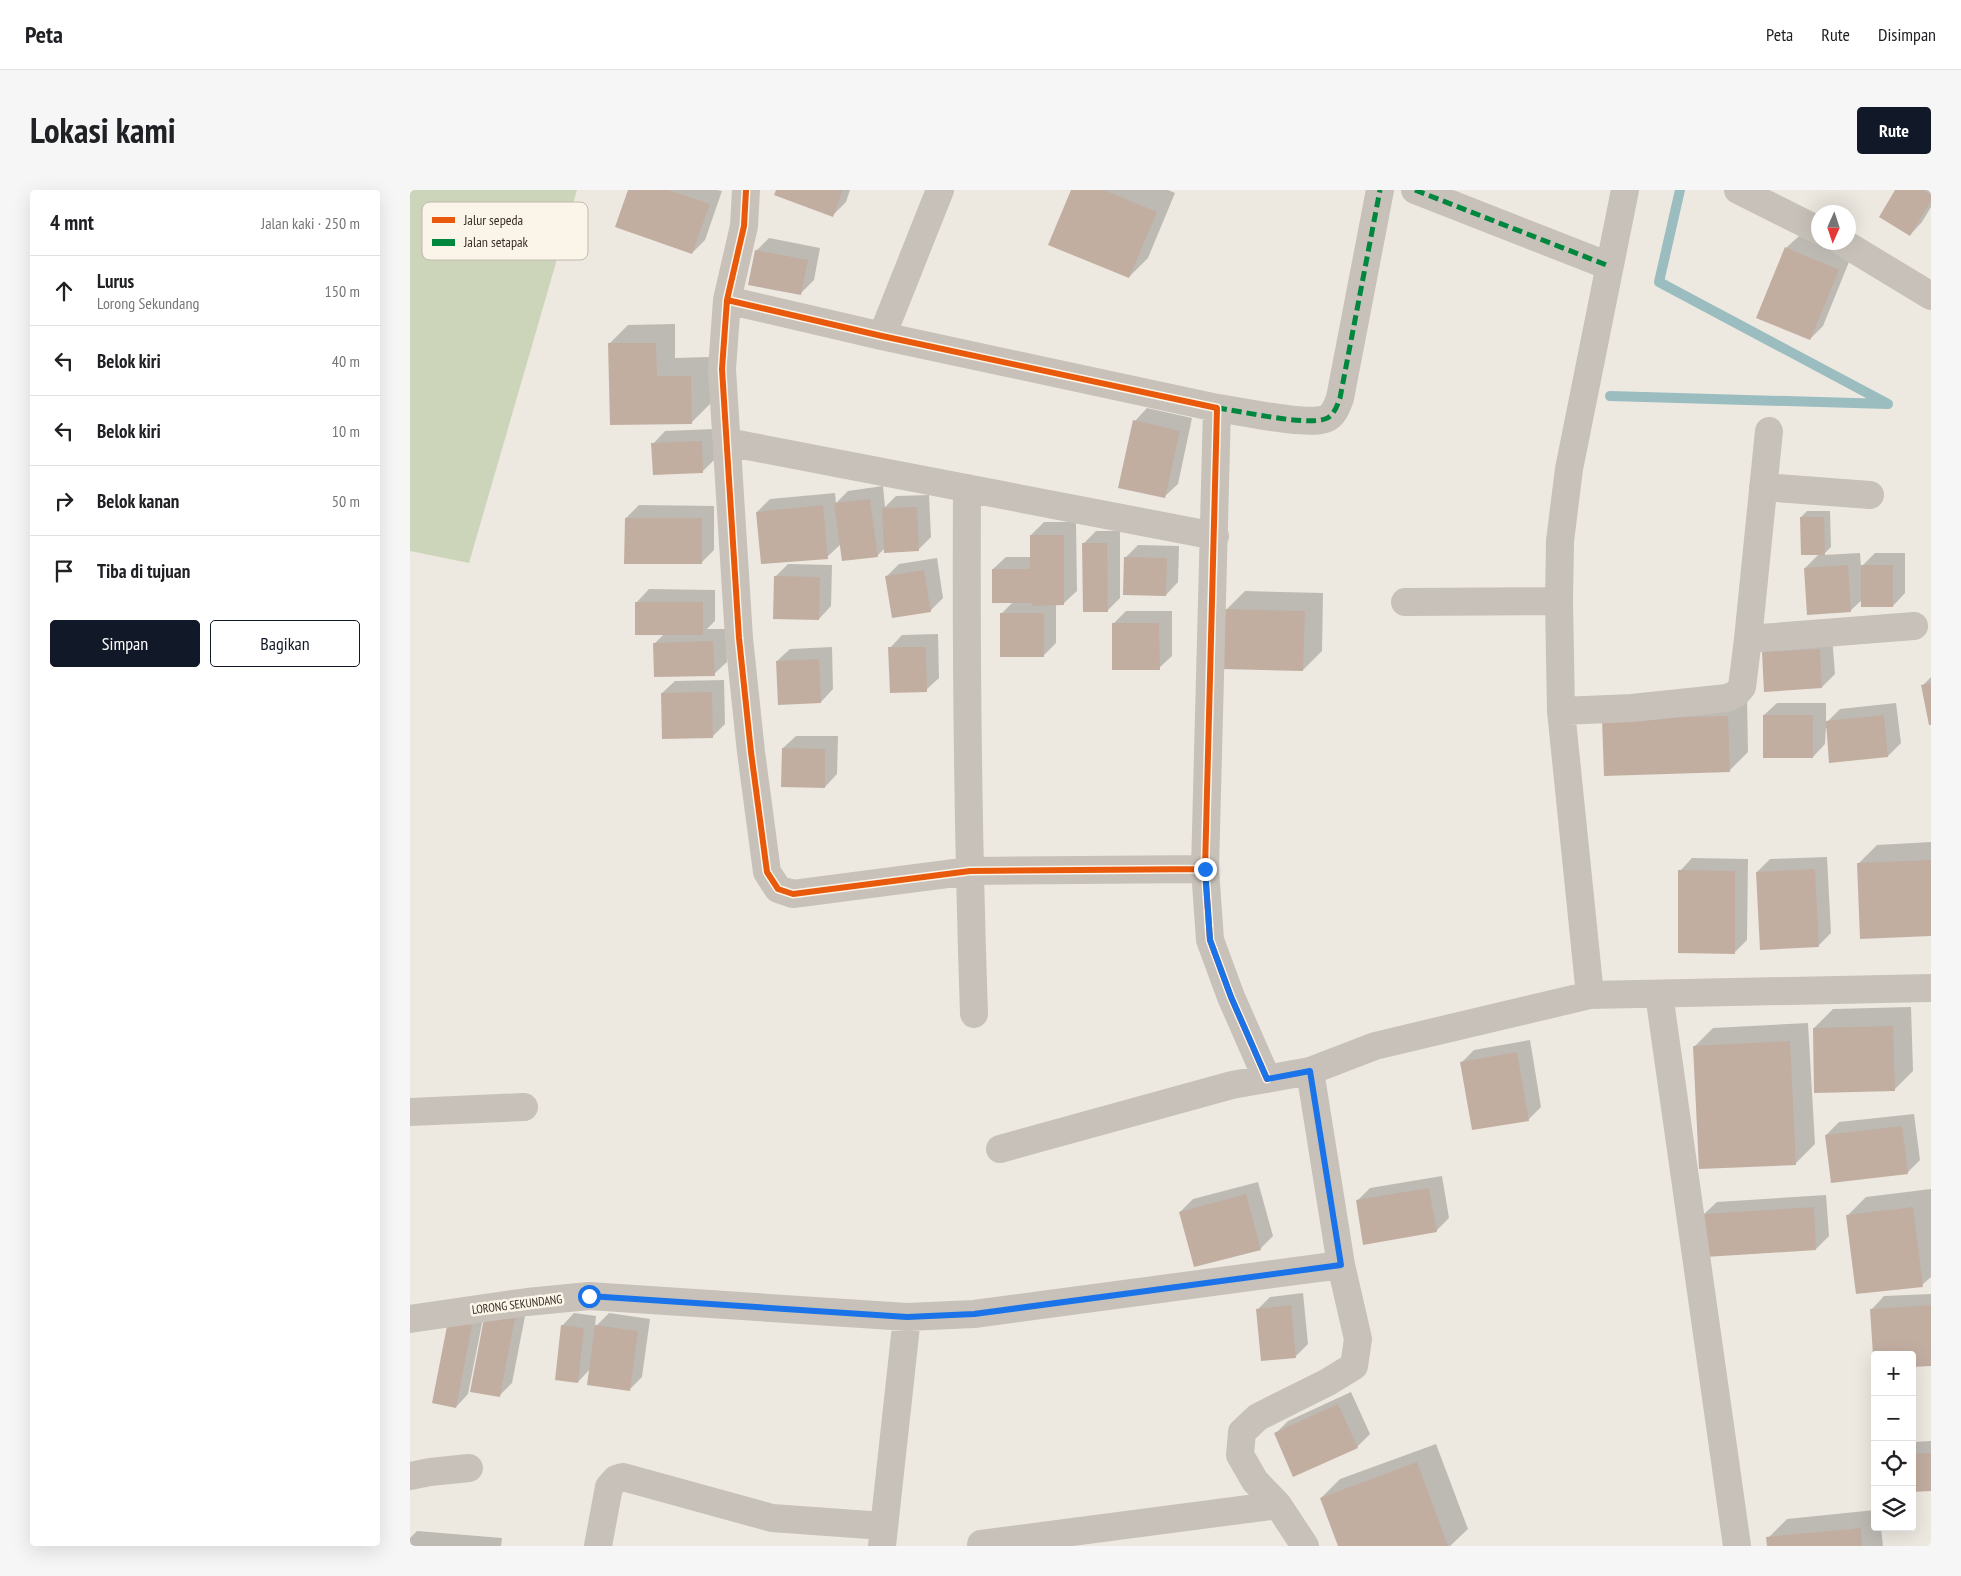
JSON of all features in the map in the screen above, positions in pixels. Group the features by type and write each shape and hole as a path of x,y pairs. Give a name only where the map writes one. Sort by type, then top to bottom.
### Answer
{"street":[{"path":"746,190 744,226 727,300 722,369 740,647 751,752 767,872 778,889 793,894 970,871 1205,869"},
{"path":"882,336 940,190"},
{"path":"727,300 882,336 1217,408 1308,420 1326,419 1336,410 1340,398 1380,190"},
{"path":"1415,190 1609,266"},
{"path":"1590,995 1561,711 1558,601 1560,541 1569,468 1625,190"},
{"path":"1738,190 1811,226"},
{"path":"1855,250 1931,296"},
{"path":"1217,408 1205,869 1210,940 1231,997 1267,1079"},
{"path":"1561,711 1632,708 1726,698 1736,694 1742,687 1769,431"},
{"path":"727,442 1214,536"},
{"path":"1763,487 1870,495"},
{"path":"966,488 966,682 974,1014"},
{"path":"1406,602 1558,601"},
{"path":"1748,639 1914,626"},
{"path":"1000,1149 1232,1085 1310,1071 1375,1046 1590,995 1931,988"},
{"path":"1659,994 1737,1546"},
{"path":"1305,1546 1278,1505 1255,1481 1240,1455 1242,1432 1258,1417 1328,1382 1354,1366 1358,1339 1341,1265 1310,1071"},
{"path":"410,1112 524,1107"},
{"name":"LORONG SEKUNDANG","path":"410,1319 527,1302 589,1296 907,1317 974,1314 1341,1265"},
{"path":"598,1546 609,1487 616,1479 623,1477 772,1518 882,1536 907,1317"},
{"path":"410,1476 469,1468"},
{"path":"981,1544 1278,1505"}],"green space":[{"path":"410,190 577,190 574,202 422,202 422,260 557,260 469,563 410,551"}],"building":[{"path":"628,190 668,190 710,204 692,254 615,227"},
{"path":"776,190 843,190 833,217 774,195"},
{"path":"1071,190 1104,190 1157,212 1129,278 1048,245"},
{"path":"1895,190 1923,190 1931,195 1931,201 1910,236 1879,217"},
{"path":"1785,247 1839,270 1810,340 1756,318"},
{"path":"755,250 808,260 801,295 748,285"},
{"path":"608,343 656,343 657,376 691,376 692,424 610,425"},
{"path":"1133,420 1180,431 1165,498 1118,488"},
{"path":"702,441 703,473 653,475 651,443"},
{"path":"870,499 878,557 842,561 834,503"},
{"path":"823,505 828,559 761,564 756,512"},
{"path":"917,507 919,551 884,553 882,508"},
{"path":"1800,517 1824,517 1825,555 1801,555"},
{"path":"625,518 702,518 702,564 624,564"},
{"path":"1030,535 1064,535 1064,605 1032,606 1032,603 992,603 992,569 1030,569"},
{"path":"1082,543 1107,543 1108,612 1083,612"},
{"path":"1124,557 1167,558 1166,596 1123,595"},
{"path":"1848,565 1851,612 1807,615 1804,568"},
{"path":"1861,565 1893,565 1893,607 1861,607"},
{"path":"924,570 931,612 892,618 885,576"},
{"path":"774,576 820,577 819,620 773,619"},
{"path":"635,602 703,602 703,635 635,635"},
{"path":"1225,609 1305,611 1303,671 1223,669"},
{"path":"1000,613 1044,613 1044,657 1000,657"},
{"path":"1112,623 1159,623 1160,670 1112,670"},
{"path":"713,641 715,676 654,677 653,643"},
{"path":"888,647 926,647 927,692 890,693"},
{"path":"1820,649 1822,688 1764,692 1762,652"},
{"path":"819,659 821,703 778,705 776,661"},
{"path":"1931,683 1931,725 1929,725 1921,685"},
{"path":"712,692 713,738 662,739 661,693"},
{"path":"1763,715 1813,715 1813,758 1763,758"},
{"path":"1884,715 1888,757 1829,763 1826,721"},
{"path":"1728,716 1730,772 1604,776 1602,719"},
{"path":"782,748 825,749 825,788 781,787"},
{"path":"1931,860 1931,936 1860,939 1857,863"},
{"path":"1815,869 1819,947 1760,950 1756,872"},
{"path":"1678,870 1735,871 1735,954 1678,953"},
{"path":"1893,1026 1895,1091 1814,1093 1813,1028"},
{"path":"1790,1041 1796,1165 1699,1169 1693,1046"},
{"path":"1517,1052 1529,1121 1472,1130 1460,1062"},
{"path":"1902,1126 1908,1174 1831,1183 1825,1135"},
{"path":"1429,1188 1437,1232 1363,1245 1356,1200"},
{"path":"1246,1194 1261,1250 1194,1267 1179,1212"},
{"path":"1814,1207 1816,1250 1705,1257 1703,1214"},
{"path":"1913,1207 1923,1287 1856,1294 1846,1215"},
{"path":"1291,1305 1296,1358 1261,1361 1256,1309"},
{"path":"1931,1305 1931,1366 1916,1367 1916,1351 1873,1351 1870,1309"},
{"path":"485,1313 515,1318 500,1397 470,1392"},
{"path":"448,1321 472,1325 456,1408 432,1403"},
{"path":"561,1325 584,1328 578,1383 555,1380"},
{"path":"595,1325 638,1331 630,1391 587,1385"},
{"path":"1338,1404 1358,1448 1293,1477 1274,1433"},
{"path":"1931,1453 1931,1491 1916,1492 1916,1454"},
{"path":"1417,1462 1448,1546 1338,1546 1320,1498"},
{"path":"1861,1528 1862,1546 1767,1546 1766,1537"}],"waterway":[{"path":"1610,396 1888,404 1659,282 1680,190"}],"marked path":[{"path":"1217,408 1303,421 1325,419 1333,413 1340,398 1380,190"},
{"path":"1415,190 1609,266"}],"cycle path":[{"path":"746,190 744,226 727,300 722,369 739,638 751,752 767,872 778,889 793,894 970,871 1205,869"},
{"path":"727,300 882,336 1217,408 1205,869 1210,940 1231,997 1267,1079"}],"route":[{"path":"589,1296 907,1317 974,1314 1341,1265 1310,1071 1267,1079 1231,997 1210,940 1205,869"}]}
